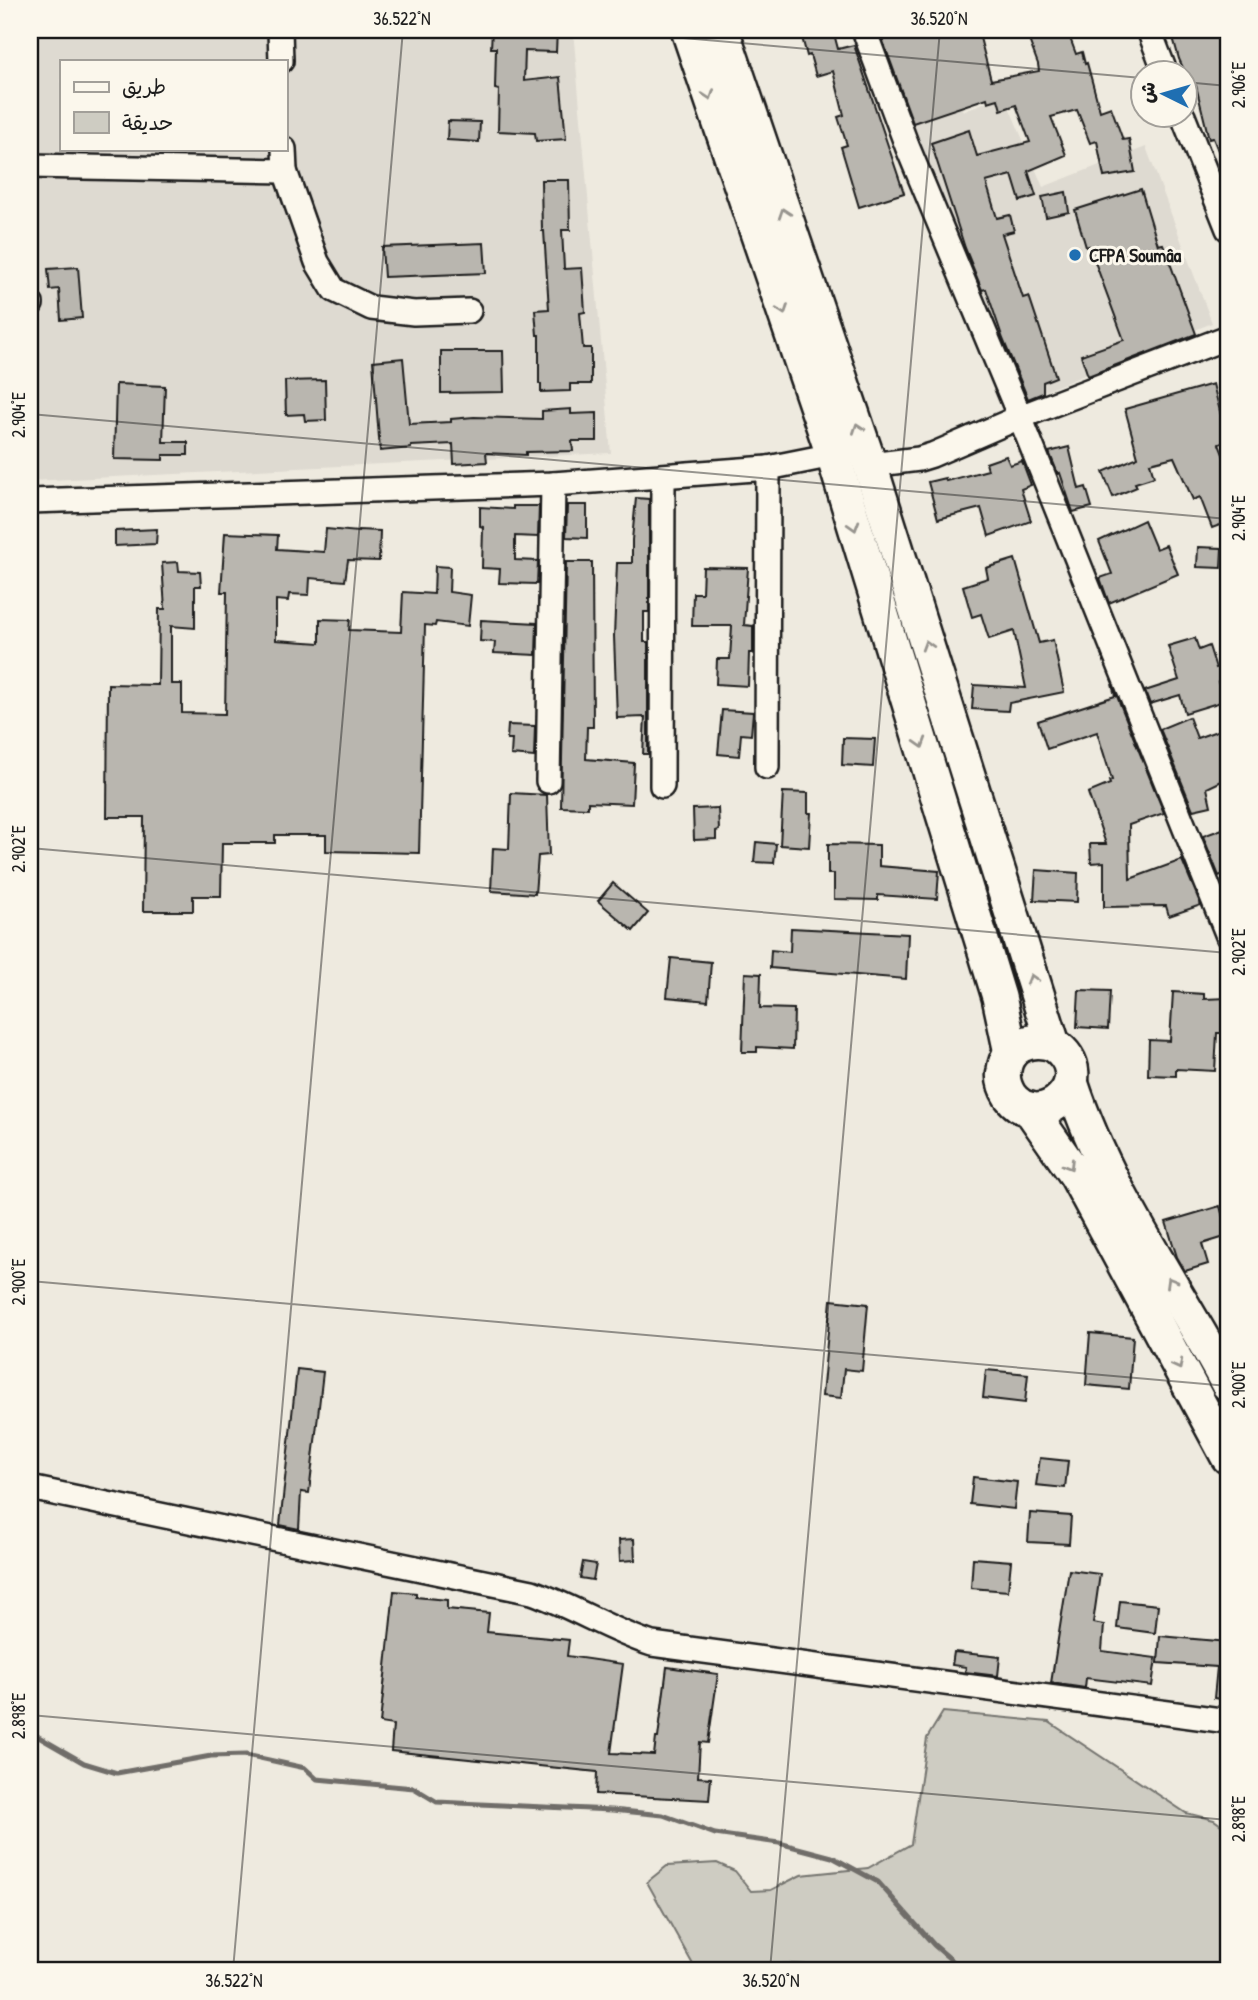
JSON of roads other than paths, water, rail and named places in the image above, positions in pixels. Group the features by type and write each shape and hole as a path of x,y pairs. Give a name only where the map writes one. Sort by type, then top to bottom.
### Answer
{"highway":[{"path":"688,30 833,455 999,997 1011,1053"},
{"path":"722,30 870,465 1053,1044 1066,1056 1070,1064 1071,1082 1080,1110 1102,1161 1228,1384"},
{"path":"1053,1044 1035,1040 1011,1053 1004,1069 1005,1086 1015,1101 1030,1109 1076,1175 1228,1457"},
{"path":"1030,1109 1048,1108 1056,1104 1068,1091 1071,1082"}],"street":[{"path":"280,30 281,60"},
{"path":"864,30 907,146 1020,417 1228,936"},
{"path":"1149,30 1161,60"},
{"path":"1189,130 1228,229"},
{"path":"30,166 285,160 317,262 334,290 371,308 414,313 469,311"},
{"path":"870,465 932,455 1020,417 1228,337"},
{"path":"30,501 553,484 768,468 833,455"},
{"path":"768,468 768,767"},
{"path":"662,786 663,477"},
{"path":"548,781 553,484"},
{"path":"30,1488 532,1592 566,1604 626,1636 652,1644 1228,1721"}],"waterway":[{"path":"30,1732 84,1763 117,1773 211,1756 246,1755 305,1768 317,1779 414,1788 437,1802 663,1815 715,1834 779,1843 832,1857 878,1882 934,1945 963,1970"}],"place":[{"name":"CFPA Soumâa","path":"1075,255"}]}
